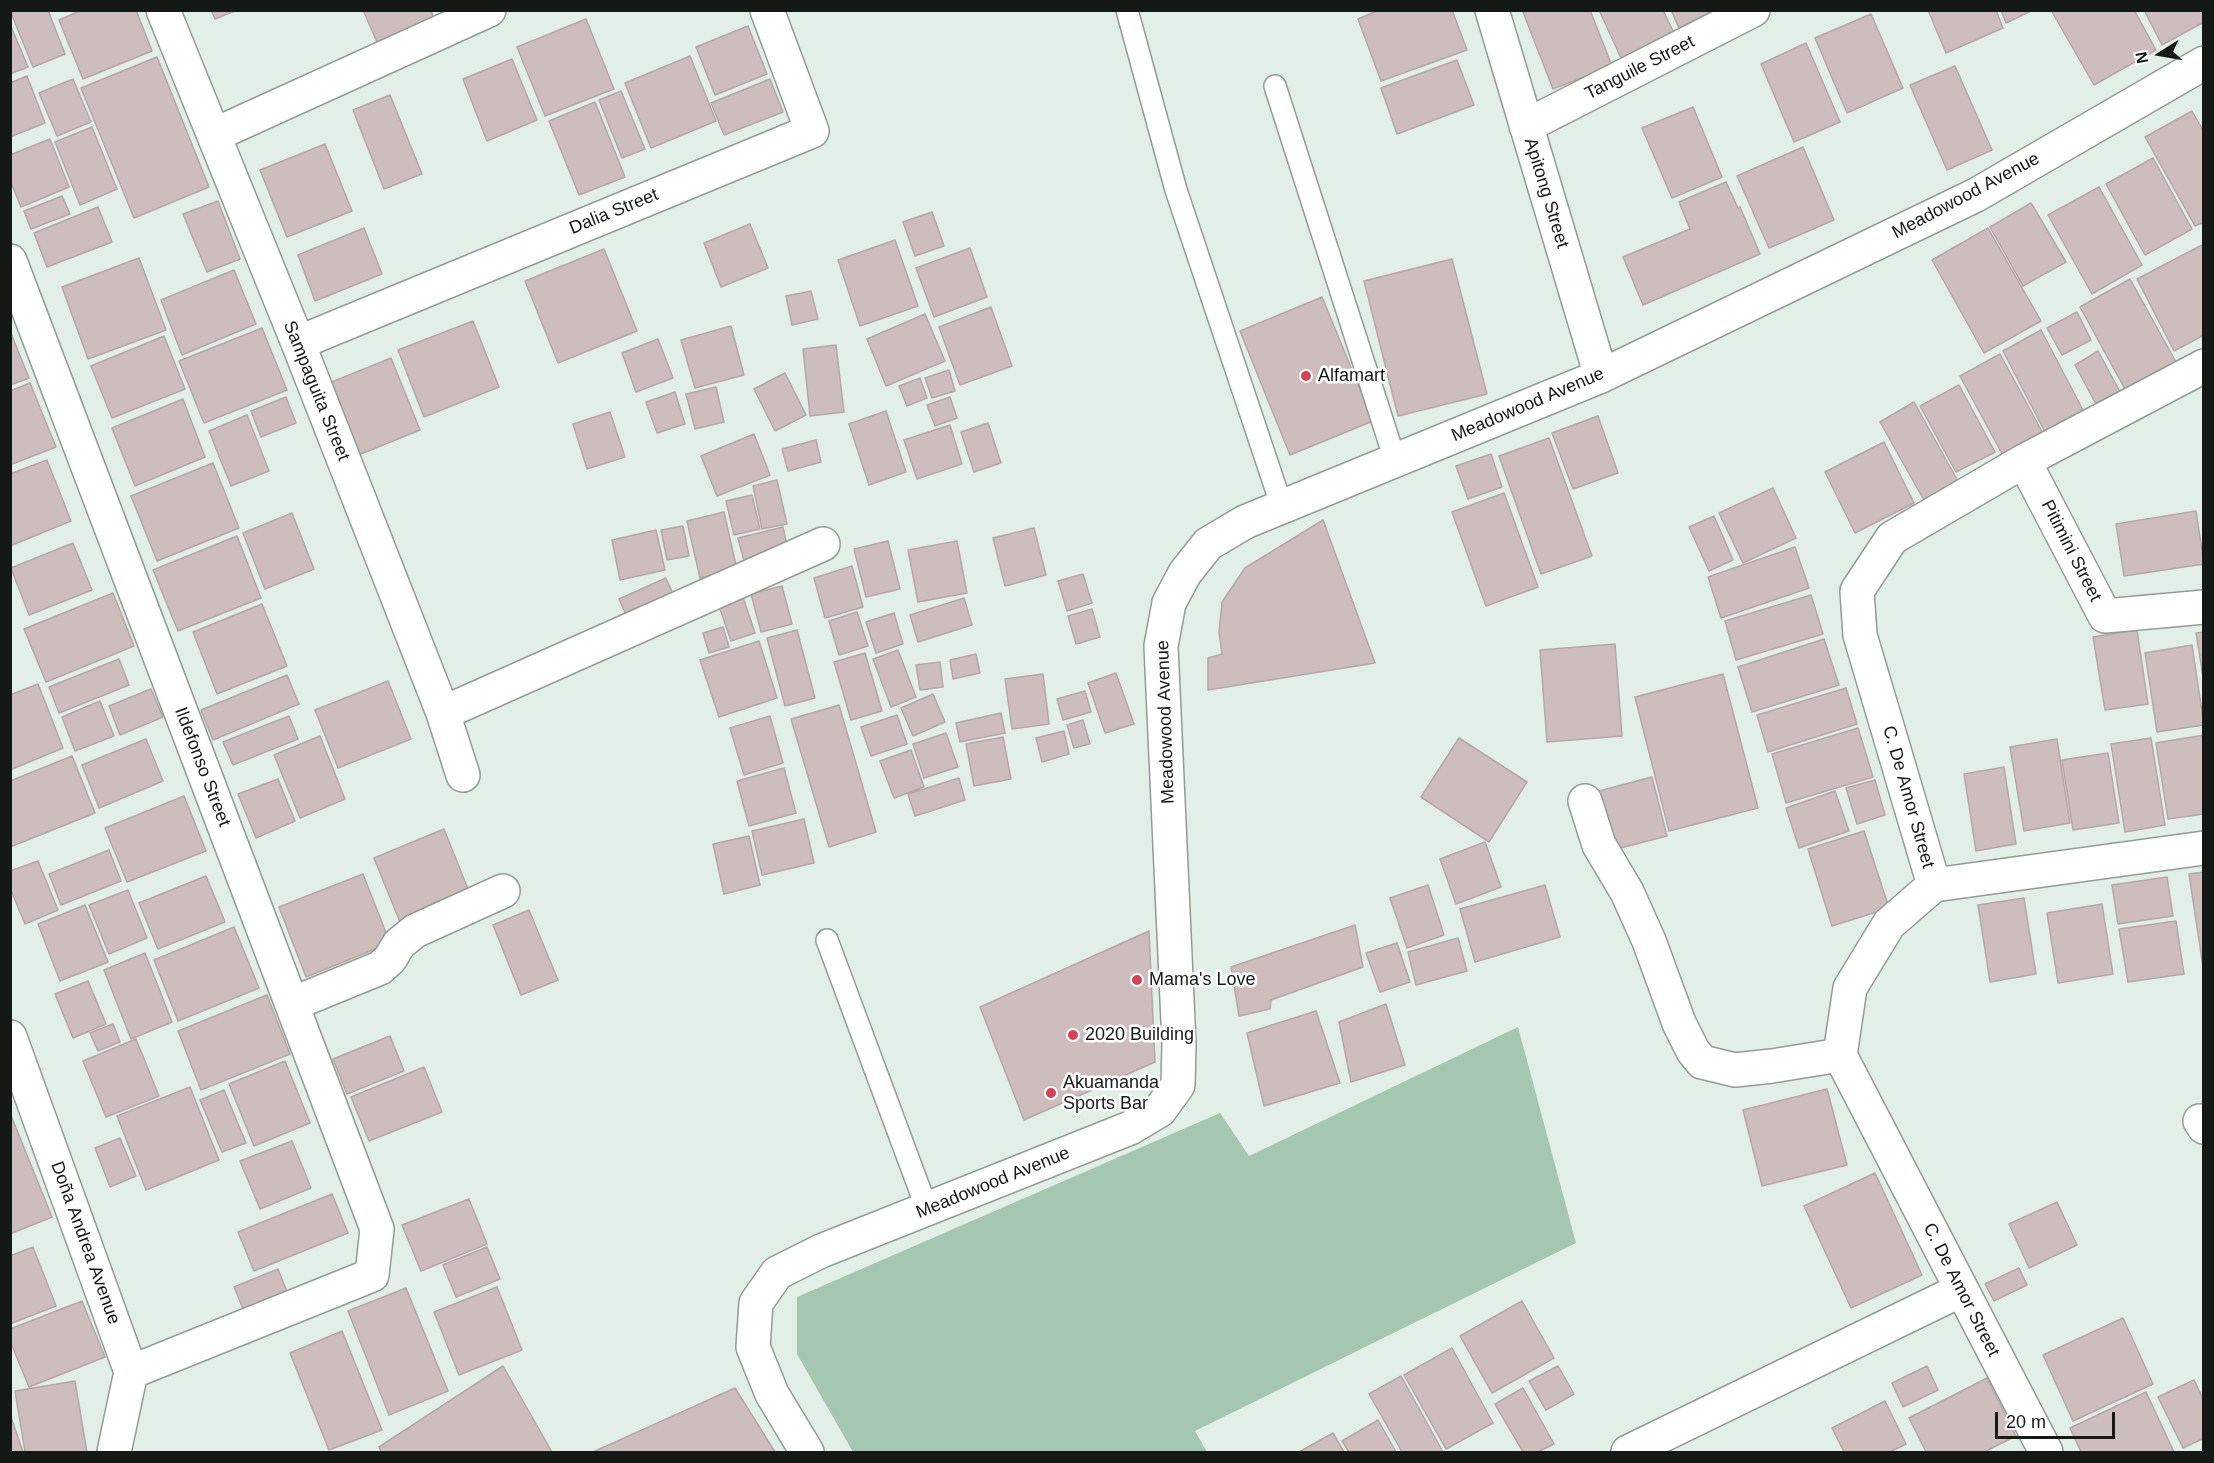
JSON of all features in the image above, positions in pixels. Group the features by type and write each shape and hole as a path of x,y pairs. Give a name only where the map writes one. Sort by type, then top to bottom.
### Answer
{"street":[{"name":"Sampaguita Street","path":"163,10 443,713 463,775"},
{"path":"214,135 489,10"},
{"name":"Dalia Street","path":"297,343 812,131 767,10"},
{"name":"Apitong Street","path":"1492,10 1601,376"},
{"name":"Tanguile Street","path":"1526,126 1753,10"},
{"name":"Meadowood Avenue","path":"807,1452 772,1394 753,1347 756,1303 777,1273 821,1251 1130,1128 1160,1110 1178,1085 1179,1044 1161,646 1169,603 1185,573 1208,544 1245,522 1601,376 1976,195 2204,63"},
{"name":"Ildefonso Street","path":"10,261 377,1229 372,1275 131,1372"},
{"name":"C. De Amor Street","path":"2046,1452 1840,1055 1850,988 1889,924 1934,885 1860,635 1857,591 1892,538 2024,461 2204,366"},
{"name":"Pitimini Street","path":"2024,461 2105,616 2204,607"},
{"path":"443,713 822,544"},
{"path":"1585,801 1599,845 1627,892 1649,941 1679,1023 1693,1051 1702,1062 1735,1070 1840,1055"},
{"path":"1934,885 2204,848"},
{"path":"292,1004 380,968 406,937 503,891"},
{"name":"Doña Andrea Avenue","path":"10,1036 131,1372"},
{"path":"1628,1452 1961,1290"},
{"path":"114,1452 131,1372"}],"lane":[{"path":"1127,10 1176,190 1282,507"},
{"path":"1275,86 1395,460"},
{"path":"827,940 927,1209"}],"green space":[{"path":"1518,1027 1576,1243 1195,1431 1207,1452 853,1452 797,1354 797,1297 1220,1113 1249,1156"}],"building":[{"path":"16,10 48,10 65,54 33,67 11,13"},
{"path":"82,10 136,10 152,51 83,79 59,20"},
{"path":"211,10 237,10 215,19"},
{"path":"363,10 431,10 434,19 377,42"},
{"path":"1379,10 1452,10 1467,50 1381,81 1358,19"},
{"path":"1526,10 1590,10 1612,66 1553,89 1523,12"},
{"path":"1599,10 1663,10 1674,33 1621,58"},
{"path":"1671,10 1715,10 1679,28"},
{"path":"1928,10 1996,10 2003,28 1946,53"},
{"path":"2001,10 2033,10 2006,23"},
{"path":"2051,10 2134,10 2156,50 2094,85"},
{"path":"2144,10 2202,10 2204,22 2162,45"},
{"path":"1871,14 1903,88 1847,113 1815,38"},
{"path":"586,19 614,89 545,116 517,47"},
{"path":"10,24 28,67 10,74"},
{"path":"748,26 767,74 715,95 696,47"},
{"path":"1806,43 1840,122 1794,142 1761,64"},
{"path":"690,56 716,121 651,148 625,83"},
{"path":"157,57 209,187 134,218 81,88"},
{"path":"512,59 537,120 487,141 463,79"},
{"path":"1457,60 1474,105 1397,134 1381,88"},
{"path":"1955,66 1992,150 1947,170 1910,85"},
{"path":"27,76 45,123 10,137 10,83"},
{"path":"73,79 91,122 57,136 39,93"},
{"path":"770,79 783,112 724,135 711,103"},
{"path":"621,91 645,149 622,158 599,100"},
{"path":"390,95 422,174 384,189 353,110"},
{"path":"595,102 625,177 579,195 549,121"},
{"path":"1693,107 1722,177 1672,198 1642,128"},
{"path":"2192,111 2204,132 2204,222 2195,226 2145,137"},
{"path":"92,127 117,189 80,205 55,142"},
{"path":"50,139 69,187 21,207 10,180 10,155"},
{"path":"325,144 352,211 287,237 260,170"},
{"path":"1803,147 1834,220 1769,248 1737,176"},
{"path":"2153,158 2192,229 2145,255 2106,184"},
{"path":"1726,182 1738,208 1740,207 1760,254 1643,305 1623,257 1690,229 1679,202"},
{"path":"2099,187 2142,265 2092,294 2048,215"},
{"path":"62,196 70,214 31,229 24,211"},
{"path":"218,201 240,259 207,272 183,214"},
{"path":"2031,203 2066,262 2023,286 1990,227"},
{"path":"98,207 112,242 47,267 34,233"},
{"path":"932,212 944,246 915,256 903,222"},
{"path":"750,224 768,268 721,287 704,243"},
{"path":"364,228 382,274 315,301 298,255"},
{"path":"1988,228 2041,321 1984,353 1932,260"},
{"path":"895,240 918,306 860,326 838,260"},
{"path":"2204,244 2204,335 2174,351 2137,279"},
{"path":"970,248 987,297 934,317 916,268"},
{"path":"604,249 637,331 558,363 525,281"},
{"path":"139,258 166,330 88,359 62,287"},
{"path":"1452,259 1487,394 1398,416 1364,281"},
{"path":"234,270 256,324 182,355 161,300"},
{"path":"2130,279 2176,362 2125,389 2080,307"},
{"path":"811,291 818,319 792,325 786,296"},
{"name":"Alfamart","path":"1322,297 1373,421 1290,455 1240,331"},
{"path":"991,307 1012,366 960,385 939,327"},
{"path":"2077,312 2091,340 2062,355 2047,328"},
{"path":"925,314 945,361 886,386 867,339"},
{"path":"473,321 499,387 424,417 398,350"},
{"path":"731,326 744,375 695,388 681,340"},
{"path":"262,328 287,390 204,423 179,361"},
{"path":"2041,330 2084,412 2045,432 2003,351"},
{"path":"10,331 29,378 10,385"},
{"path":"164,336 185,389 112,418 91,366"},
{"path":"658,339 673,378 636,392 622,353"},
{"path":"836,345 844,412 810,416 803,349"},
{"path":"2098,351 2120,392 2096,404 2075,365"},
{"path":"2000,354 2046,439 2006,461 1960,376"},
{"path":"391,358 420,430 356,456 327,384"},
{"path":"949,370 955,391 932,398 925,378"},
{"path":"785,373 806,415 775,431 754,389"},
{"path":"920,378 927,398 907,406 899,386"},
{"path":"30,383 56,447 10,465 10,391"},
{"path":"1959,385 1995,452 1956,472 1920,406"},
{"path":"716,387 724,422 695,429 686,394"},
{"path":"675,392 685,424 657,433 646,402"},
{"path":"286,397 296,423 261,437 251,411"},
{"path":"950,397 957,418 935,426 927,405"},
{"path":"183,399 205,457 135,486 112,428"},
{"path":"1914,402 1959,483 1925,502 1880,422"},
{"path":"886,411 906,472 869,485 849,424"},
{"path":"610,412 625,457 587,469 573,424"},
{"path":"247,415 269,471 231,486 209,431"},
{"path":"1598,416 1618,473 1573,489 1552,433"},
{"path":"988,423 1001,463 974,472 961,432"},
{"path":"950,425 962,464 917,479 904,440"},
{"path":"754,434 770,475 717,496 701,456"},
{"path":"1549,438 1592,556 1541,574 1499,456"},
{"path":"816,440 821,462 788,471 782,449"},
{"path":"1884,442 1914,503 1855,533 1825,472"},
{"path":"1491,454 1502,487 1468,499 1456,466"},
{"path":"47,460 71,521 10,546 10,474"},
{"path":"213,463 239,528 157,561 131,496"},
{"path":"777,480 787,524 762,529 753,486"},
{"path":"1773,488 1796,538 1743,563 1719,513"},
{"path":"1504,493 1538,587 1486,606 1452,512"},
{"path":"752,495 760,529 734,535 726,501"},
{"path":"2196,511 2204,564 2124,576 2116,524"},
{"path":"724,512 737,570 700,578 687,521"},
{"path":"292,513 314,569 265,589 243,533"},
{"path":"1714,516 1733,560 1709,571 1689,527"},
{"path":"1323,520 1375,663 1208,690 1208,658 1222,654 1219,632 1222,602 1245,568"},
{"path":"683,526 689,556 667,560 661,530"},
{"path":"783,527 789,555 745,565 738,538"},
{"path":"1034,528 1046,575 1005,586 993,538"},
{"path":"656,530 665,570 620,580 612,540"},
{"path":"237,536 261,598 178,631 153,570"},
{"path":"888,541 900,589 866,597 854,549"},
{"path":"957,541 967,593 918,602 908,550"},
{"path":"73,543 92,590 29,615 11,568"},
{"path":"1795,547 1809,588 1721,618 1708,577"},
{"path":"852,566 863,607 825,618 814,578"},
{"path":"1083,574 1092,603 1067,611 1058,581"},
{"path":"666,578 677,603 630,624 619,599"},
{"path":"782,586 792,624 761,632 751,594"},
{"path":"113,593 134,646 46,682 24,629"},
{"path":"742,594 755,633 731,641 718,603"},
{"path":"1811,595 1823,634 1736,660 1725,621"},
{"path":"964,598 972,625 918,642 910,615"},
{"path":"262,604 287,666 217,694 193,632"},
{"path":"1092,609 1100,637 1076,644 1068,616"},
{"path":"857,612 868,646 839,655 829,621"},
{"path":"894,613 903,644 876,653 866,622"},
{"path":"723,627 729,647 709,653 703,633"},
{"path":"797,630 815,698 785,706 767,638"},
{"path":"2137,630 2148,704 2105,710 2093,637"},
{"path":"2204,632 2204,683 2196,633"},
{"path":"1824,639 1839,685 1752,712 1738,667"},
{"path":"759,641 777,698 719,717 700,660"},
{"path":"1615,644 1622,736 1547,742 1540,650"},
{"path":"2192,645 2204,725 2157,732 2145,653"},
{"path":"898,650 916,697 891,707 873,659"},
{"path":"865,653 882,711 851,720 834,662"},
{"path":"976,654 980,673 953,679 950,660"},
{"path":"119,659 129,685 59,713 49,687"},
{"path":"940,662 943,687 920,690 916,665"},
{"path":"1116,673 1134,724 1105,733 1088,683"},
{"path":"1043,674 1049,724 1012,729 1005,679"},
{"path":"1723,674 1758,808 1669,831 1635,697"},
{"path":"287,675 299,704 213,740 201,710"},
{"path":"388,681 411,739 338,768 315,710"},
{"path":"38,684 63,748 10,770 10,695"},
{"path":"1846,688 1857,724 1768,752 1757,715"},
{"path":"151,689 163,717 120,735 109,706"},
{"path":"1085,691 1091,712 1063,720 1057,699"},
{"path":"933,694 945,722 913,736 901,708"},
{"path":"100,701 114,736 75,751 62,717"},
{"path":"839,705 876,832 829,847 791,719"},
{"path":"1001,713 1005,733 960,742 956,723"},
{"path":"897,715 907,744 871,756 861,727"},
{"path":"289,716 298,739 233,765 223,742"},
{"path":"770,716 783,763 744,775 730,728"},
{"path":"1083,720 1090,744 1074,748 1067,725"},
{"path":"1858,728 1873,777 1786,803 1772,754"},
{"path":"1064,731 1069,754 1042,762 1036,738"},
{"path":"946,733 958,767 924,778 913,744"},
{"path":"2204,735 2204,814 2168,819 2156,743"},
{"path":"320,736 345,799 300,818 274,755"},
{"path":"1003,737 1011,779 974,786 966,744"},
{"path":"1459,738 1527,782 1489,842 1421,797"},
{"path":"2151,738 2165,825 2125,832 2111,744"},
{"path":"146,739 163,781 99,808 82,765"},
{"path":"2057,739 2070,823 2024,831 2010,747"},
{"path":"911,750 924,787 894,798 880,761"},
{"path":"2108,753 2119,823 2073,830 2062,760"},
{"path":"72,756 95,813 10,847 10,781"},
{"path":"2004,767 2016,844 1976,851 1964,774"},
{"path":"784,768 796,813 749,826 737,781"},
{"path":"1652,777 1667,836 1609,851 1595,792"},
{"path":"959,778 965,800 915,816 908,794"},
{"path":"278,779 295,821 256,838 238,794"},
{"path":"1875,780 1885,815 1857,824 1846,788"},
{"path":"1835,791 1849,831 1799,848 1786,808"},
{"path":"184,796 206,851 127,882 105,828"},
{"path":"804,819 814,863 762,875 752,831"},
{"path":"444,829 470,894 400,922 374,858"},
{"path":"1864,831 1889,908 1832,926 1808,849"},
{"path":"749,836 760,885 724,894 713,844"},
{"path":"1485,842 1501,887 1456,904 1440,859"},
{"path":"109,850 121,881 61,905 49,874"},
{"path":"38,861 58,910 25,924 10,888 10,871"},
{"path":"2204,872 2204,967 2203,967 2189,874"},
{"path":"363,874 390,943 306,977 279,907"},
{"path":"206,876 225,922 158,949 139,903"},
{"path":"2167,877 2173,916 2118,924 2112,885"},
{"path":"1428,885 1444,935 1407,948 1390,898"},
{"path":"1545,885 1560,937 1475,962 1460,909"},
{"path":"128,890 147,938 109,954 89,905"},
{"path":"2024,898 2036,974 1990,982 1978,905"},
{"path":"2102,904 2113,974 2058,983 2047,913"},
{"path":"85,905 108,962 60,981 38,924"},
{"path":"529,910 558,980 521,995 493,925"},
{"path":"2176,921 2184,974 2128,982 2119,929"},
{"path":"1355,925 1363,967 1271,1000 1270,1009 1239,1016 1231,967"},
{"path":"234,927 259,988 178,1021 154,960"},
{"name":"2020 Building","path":"1149,931 1155,1062 1024,1120 980,1007"},
{"path":"1458,938 1467,971 1416,985 1408,952"},
{"path":"1397,943 1410,982 1380,992 1366,953"},
{"path":"145,953 172,1022 131,1039 104,970"},
{"path":"88,981 106,1024 73,1038 55,994"},
{"path":"267,995 290,1054 201,1090 178,1031"},
{"path":"1386,1004 1405,1065 1351,1082 1339,1022"},
{"path":"1316,1011 1340,1083 1264,1106 1247,1033"},
{"path":"113,1024 120,1042 98,1051 90,1033"},
{"path":"390,1036 404,1071 347,1094 333,1059"},
{"path":"136,1039 159,1096 106,1117 83,1061"},
{"path":"285,1061 310,1123 254,1146 229,1084"},
{"path":"424,1067 442,1112 369,1141 351,1097"},
{"path":"190,1087 219,1160 146,1190 117,1116"},
{"path":"1827,1089 1847,1165 1762,1186 1743,1110"},
{"path":"224,1090 246,1143 222,1152 200,1100"},
{"path":"10,1113 52,1217 10,1234"},
{"path":"120,1138 136,1176 110,1187 95,1148"},
{"path":"292,1141 311,1188 260,1209 240,1161"},
{"path":"1875,1173 1922,1275 1851,1308 1804,1206"},
{"path":"332,1194 348,1233 254,1271 238,1232"},
{"path":"469,1199 487,1244 421,1271 402,1225"},
{"path":"2057,1202 2077,1245 2029,1268 2009,1224"},
{"path":"33,1247 56,1306 10,1324 10,1256"},
{"path":"487,1247 500,1279 456,1297 443,1265"},
{"path":"2019,1268 2027,1285 1994,1301 1985,1284"},
{"path":"278,1269 288,1294 244,1311 234,1287"},
{"path":"497,1287 522,1350 459,1375 434,1312"},
{"path":"406,1288 448,1391 389,1415 348,1311"},
{"path":"82,1301 105,1357 29,1387 10,1341 10,1329"},
{"path":"1522,1301 1554,1358 1492,1393 1460,1336"},
{"path":"2123,1318 2153,1384 2073,1421 2043,1355"},
{"path":"342,1331 382,1430 329,1450 290,1353"},
{"path":"1452,1348 1493,1423 1446,1449 1404,1375"},
{"path":"503,1366 552,1452 381,1452 379,1447"},
{"path":"1558,1366 1574,1394 1546,1410 1529,1381"},
{"path":"1927,1366 1938,1390 1903,1407 1892,1383"},
{"path":"1401,1376 1443,1452 1402,1452 1369,1394"},
{"path":"1987,1378 2016,1436 1984,1452 1926,1452 1909,1418"},
{"path":"2194,1380 2204,1401 2204,1438 2183,1448 2158,1397"},
{"path":"75,1381 87,1452 25,1452 15,1391"},
{"path":"735,1388 775,1452 593,1452"},
{"path":"1523,1388 1554,1444 1538,1452 1523,1452 1495,1404"},
{"path":"2146,1392 2174,1452 2081,1452 2070,1428"},
{"path":"1885,1401 1906,1444 1890,1452 1844,1452 1832,1428"},
{"path":"10,1414 23,1452 10,1452"},
{"path":"1378,1420 1396,1452 1349,1452 1342,1441"},
{"path":"1333,1433 1344,1452 1299,1452"}],"place":[{"name":"Alfamart","path":"1306,376"},
{"name":"Mama's Love","path":"1137,980"},
{"name":"2020 Building","path":"1073,1035"},
{"name":"Akuamanda Sports Bar","path":"1051,1093"}]}
